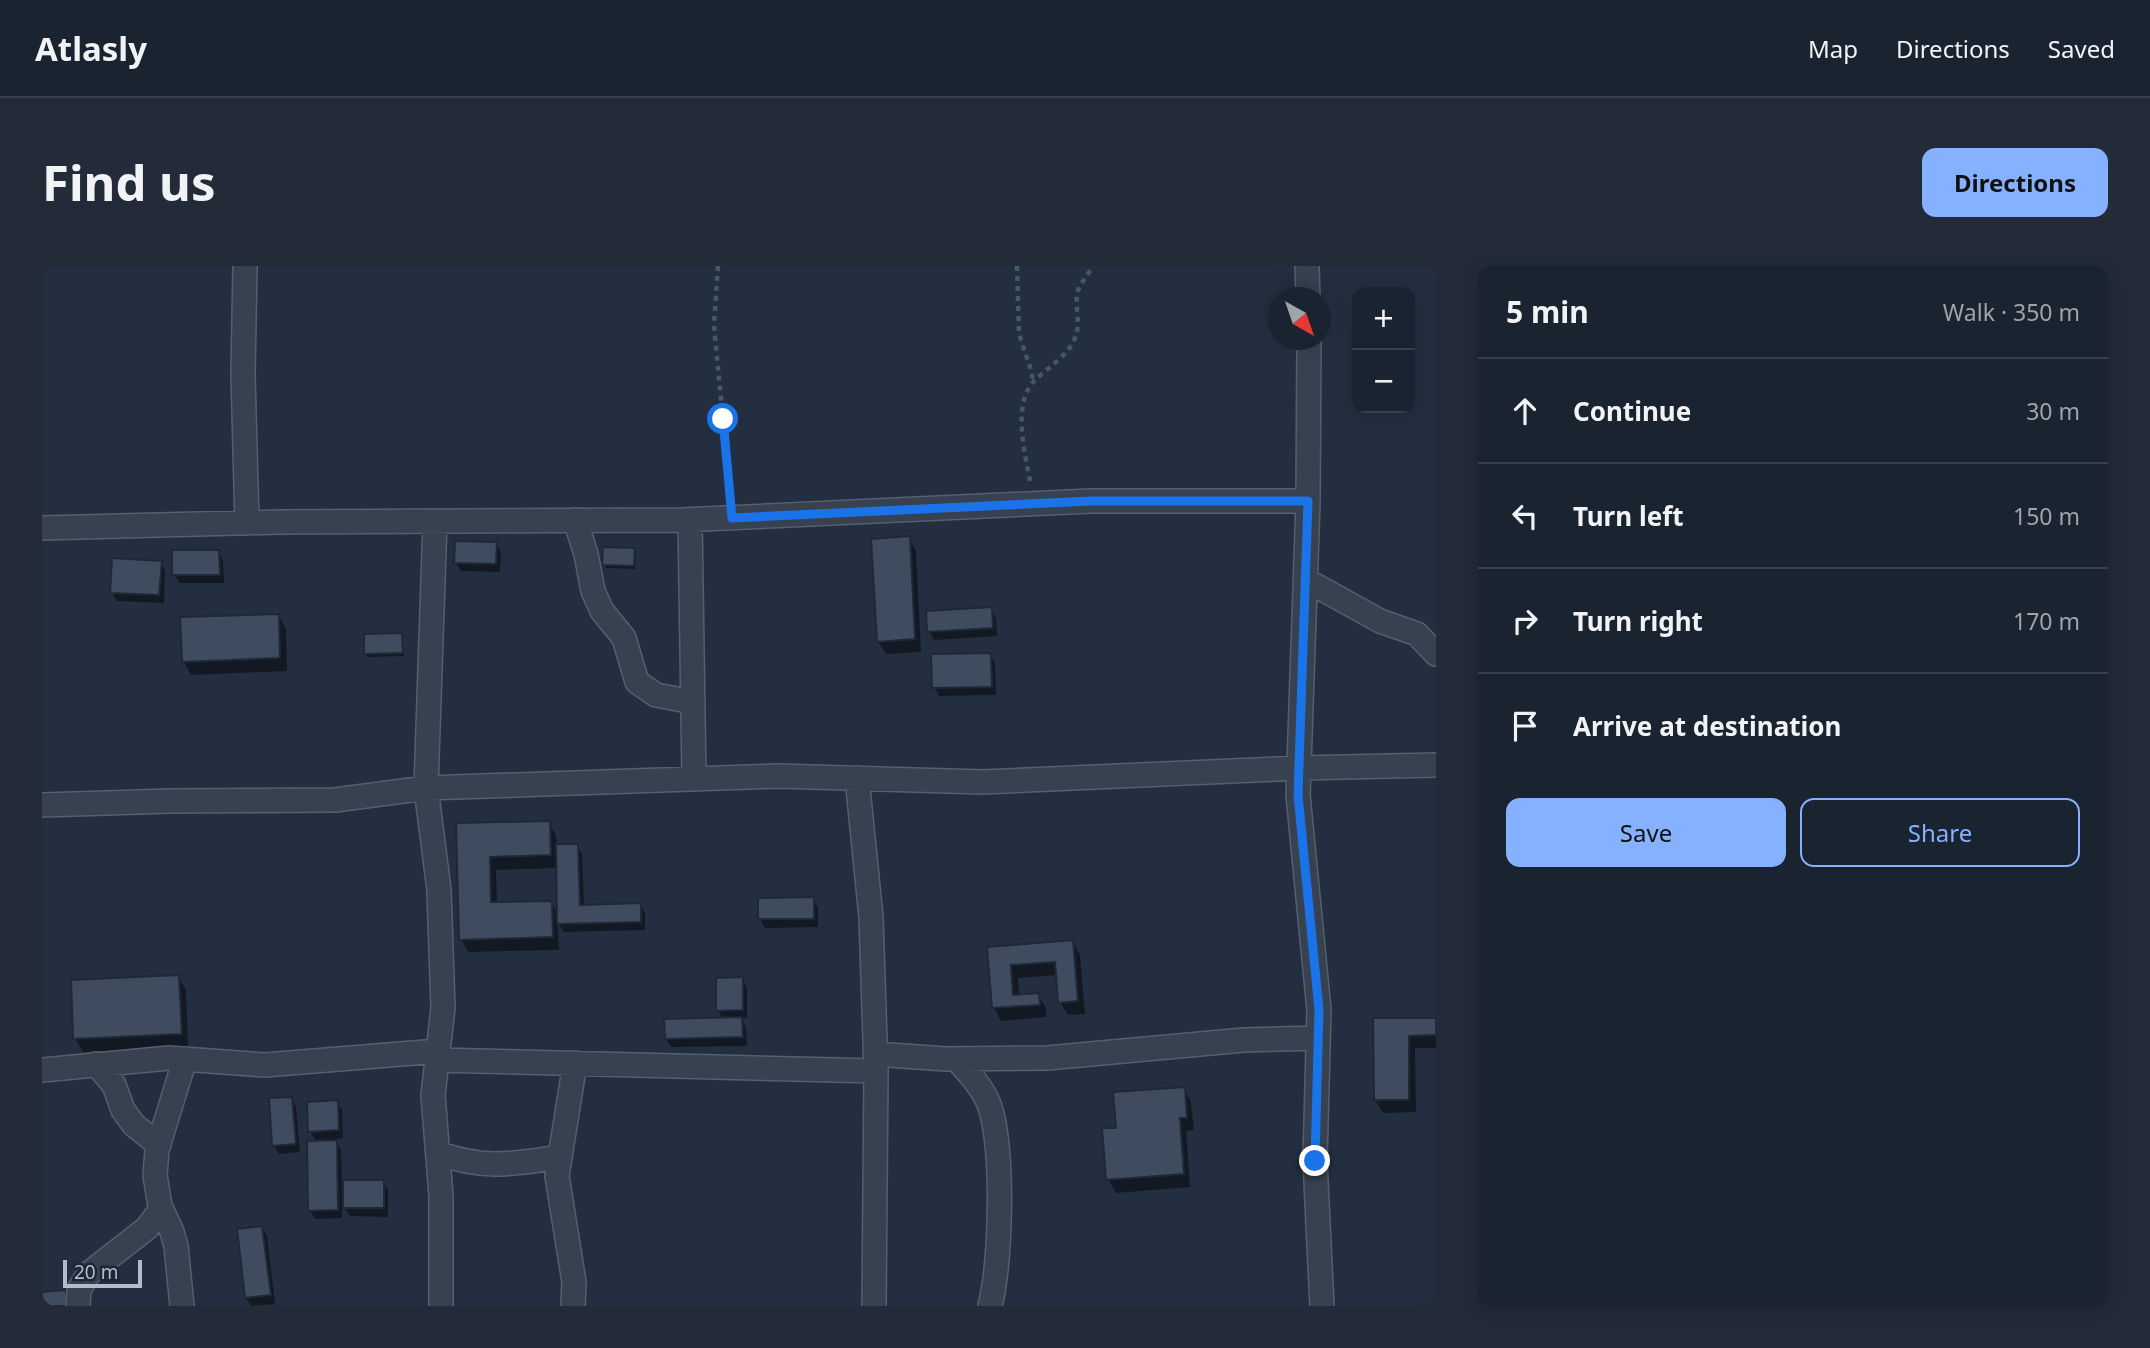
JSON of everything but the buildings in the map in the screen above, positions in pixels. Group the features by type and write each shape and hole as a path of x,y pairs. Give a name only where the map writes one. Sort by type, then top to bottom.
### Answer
{"street":[{"path":"245,266 243,374 247,523"},
{"path":"1307,266 1308,287"},
{"path":"1309,350 1308,501 1298,795 1319,1010 1315,1161 1322,1306"},
{"path":"42,528 435,520 690,520 1091,501 1308,501"},
{"path":"435,520 426,788 439,890 443,1008 433,1095 441,1196 441,1306"},
{"path":"575,520 586,554 593,591 602,611 624,638 637,682 656,695 693,702"},
{"path":"690,520 694,779"},
{"path":"1306,580 1380,621 1417,634 1436,654"},
{"path":"42,805 335,800 426,788 777,776 983,782 1299,768 1436,765"},
{"path":"858,778 871,917 876,1063 874,1306"},
{"path":"42,1070 169,1058 265,1065 438,1056 575,1063 876,1063 1047,1058 1244,1040 1318,1038"},
{"path":"182,1306 176,1246 161,1209 155,1175 159,1145 185,1059"},
{"path":"956,1059 977,1083 989,1106 996,1138 999,1191 995,1288 990,1306"},
{"path":"573,1306 574,1282 558,1176 575,1063"},
{"path":"96,1064 114,1084 123,1110 134,1125 159,1145"},
{"path":"438,1153 463,1163 490,1166 560,1157"},
{"path":"78,1306 79,1290 88,1273 147,1228 161,1209"}],"path":[{"path":"718,266 714,325 732,518"},
{"path":"1017,266 1019,334 1032,373 1032,383 1022,411 1022,441 1034,503"},
{"path":"1032,383 1075,340 1077,295 1093,266"}],"route":[{"path":"723,419 732,518 1091,501 1308,501 1298,795 1319,1010 1315,1161"}]}
